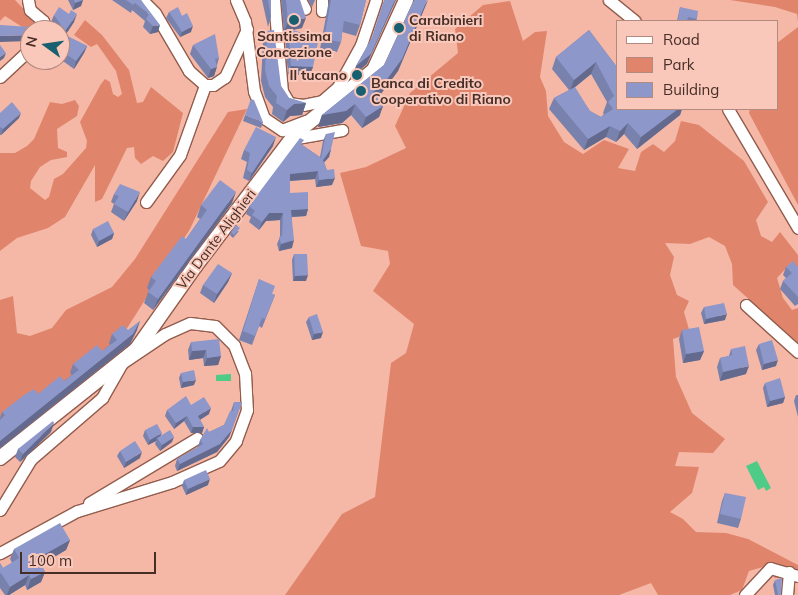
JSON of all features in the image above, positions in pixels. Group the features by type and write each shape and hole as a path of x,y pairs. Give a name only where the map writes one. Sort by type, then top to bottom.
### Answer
{"main road":[{"name":"Via Dante Alighieri","path":"0,458 122,363 150,332 196,265 291,139 332,97 374,70 406,0"}],"street":[{"path":"28,0 30,10 42,20"},
{"path":"142,0 158,16 189,71 205,85 213,85 225,78 247,29"},
{"path":"236,0 247,29 254,91 264,118 282,130 309,119"},
{"path":"274,0 285,98 292,104 303,105 319,103 332,97 361,45 376,0"},
{"path":"609,0 634,20"},
{"path":"0,77 20,58"},
{"path":"146,202 180,155 205,85"},
{"path":"729,110 798,228"},
{"path":"291,139 342,130"},
{"path":"746,305 798,352"},
{"path":"0,510 28,462 102,398 122,363 181,326 195,322 211,324 232,342 243,364 248,404 245,420 231,448 210,466 172,482 77,511"},
{"path":"0,554 77,511 197,438"},
{"path":"745,595 766,570 775,568 794,574 787,595"}],"green space":[{"path":"0,0 15,0 34,20 20,20 20,26 5,16 0,21"},
{"path":"730,0 798,0 798,22 797,14 775,7"},
{"path":"510,1 523,41 535,32 547,31 540,77 546,91 548,116 564,142 583,154 604,140 629,149 618,168 635,171 641,152 653,144 664,152 675,141 681,121 699,125 744,161 768,202 756,220 761,236 772,242 780,232 798,255 798,273 791,263 777,278 783,298 792,310 798,308 798,343 733,285 732,264 725,246 709,237 690,244 665,243 674,257 670,275 677,295 689,301 684,312 690,333 673,339 676,377 692,413 725,439 713,453 679,452 675,466 699,467 692,493 670,512 683,519 696,532 726,533 748,539 798,565 798,578 775,578 767,566 749,571 742,590 730,595 658,595 651,583 619,595 285,595 342,514 375,497 391,363 406,353 414,324 373,291 390,264 388,251 361,246 340,173 366,167 406,148 395,126 410,93 458,53 455,29 483,5"},
{"path":"85,20 102,35 129,70 137,103 143,102 151,87 183,113 173,152 163,161 153,156 141,164 135,158 134,147 127,148 102,199 95,202 95,165 65,217 48,228 17,238 0,251 0,153 15,153 34,139 50,102 62,104 75,100 79,106 77,116 57,129 58,148 67,152 67,157 51,160 40,167 31,181 30,188 45,200 49,197 54,179 63,174 86,148 87,141 80,122 101,84 105,79 110,82 113,94 118,97 122,94 116,71 97,44 91,47 74,35"},
{"path":"798,27 798,205 749,113 750,110 778,110 778,42"},
{"path":"247,109 190,229 112,352 0,434 0,300 13,296 17,333 30,336 52,328 66,310 112,287 135,259 228,112"}],"shaded area":[{"path":"231,374 231,381 216,381 216,375"},
{"path":"757,461 771,488 766,491 764,487 758,490 746,466"}],"building":[{"path":"126,0 141,0 160,25 153,26 146,19 149,14 135,3 133,5"},
{"path":"268,0 271,0 271,17"},
{"path":"286,0 300,0 306,18 288,22"},
{"path":"331,0 366,0 360,25 344,21 341,42 324,39"},
{"path":"384,0 395,0 371,54 356,66 372,37"},
{"path":"414,0 427,0 402,59 382,86 373,92 383,106 366,117 355,104 346,111 322,115 384,65"},
{"path":"59,7 69,14 71,10 77,14 70,24 70,20 58,20 54,15"},
{"path":"178,7 182,16 187,13 193,26 182,32 169,12"},
{"path":"680,7 698,11 697,19 688,17 687,20 678,20"},
{"path":"0,25 20,26 20,35 0,36"},
{"path":"288,29 319,37 313,67 291,66"},
{"path":"274,30 281,86 289,98 306,103 294,104 287,110 276,103 277,96 269,86 265,70 267,31"},
{"path":"589,30 616,66 616,110 677,110 641,137 628,123 620,131 610,126 588,139 554,98 575,87 590,111 601,117 613,109 608,102 614,96 596,62 574,80 556,57"},
{"path":"215,34 219,58 215,59 217,67 211,69 193,45"},
{"path":"70,38 87,46 76,61 70,57"},
{"path":"0,45 6,53 0,57"},
{"path":"251,99 254,100 263,122 245,115"},
{"path":"12,102 21,113 3,129 0,127 0,113"},
{"path":"256,127 276,137 252,173 247,170 250,153 244,150"},
{"path":"335,132 331,149 323,160 327,170 334,169 335,178 319,180 318,171 290,174 290,193 308,192 308,209 291,210 294,240 281,244 279,237 282,236 283,213 269,213 262,222 252,215 255,211 249,206 300,138 304,140 301,144 321,158 326,134"},
{"path":"220,180 236,192 158,299 148,292 156,281 151,277 182,236 186,239 207,210 201,205"},
{"path":"120,184 140,192 128,212 114,204 119,196 114,194"},
{"path":"108,221 114,233 99,241 93,229"},
{"path":"236,225 240,228 234,235 231,232"},
{"path":"294,254 307,254 308,275 295,276"},
{"path":"793,261 798,267 798,297 783,281 792,273 786,267"},
{"path":"218,264 232,273 217,294 203,285"},
{"path":"259,279 275,286 272,294 275,295 265,319 262,318 255,336 243,331"},
{"path":"724,303 727,314 706,319 704,307"},
{"path":"317,314 323,332 314,334 309,317"},
{"path":"140,321 133,334 0,441 0,420 5,415 2,412 34,389 38,394 60,376 64,381 79,370 73,364 97,345 102,351 117,340 112,334 123,325 128,330"},
{"path":"699,327 704,351 686,354 682,330"},
{"path":"219,339 221,356 207,358 206,350 192,351 191,342"},
{"path":"772,340 778,360 764,364 759,344"},
{"path":"745,346 749,366 723,372 720,358 732,355 731,349"},
{"path":"194,370 196,380 183,382 181,373"},
{"path":"780,378 785,397 770,401 765,383"},
{"path":"186,396 191,405 204,397 211,408 198,416 204,427 193,427 187,416 176,423 167,410"},
{"path":"234,402 242,402 232,430 220,444 180,464 177,459 203,444 200,440 207,428 209,432 224,425 230,411 233,411"},
{"path":"53,421 54,423 23,454 18,449"},
{"path":"157,424 162,433 150,440 145,430"},
{"path":"170,430 174,437 162,445 157,438"},
{"path":"135,441 142,452 126,462 120,451"},
{"path":"206,470 210,479 188,489 184,480"},
{"path":"725,493 746,497 741,519 720,514"},
{"path":"60,523 70,540 38,558 45,572 31,579 29,575 10,587 0,574 0,563 3,568 19,558 14,549"},
{"path":"782,578 781,595 778,595 775,580"}],"place":[{"name":"Santissima Concezione","path":"294,20"},
{"name":"Carabinieri di Riano","path":"399,28"},
{"name":"Il tucano","path":"357,75"},
{"name":"Banca di Credito Cooperativo di Riano","path":"361,91"}]}
